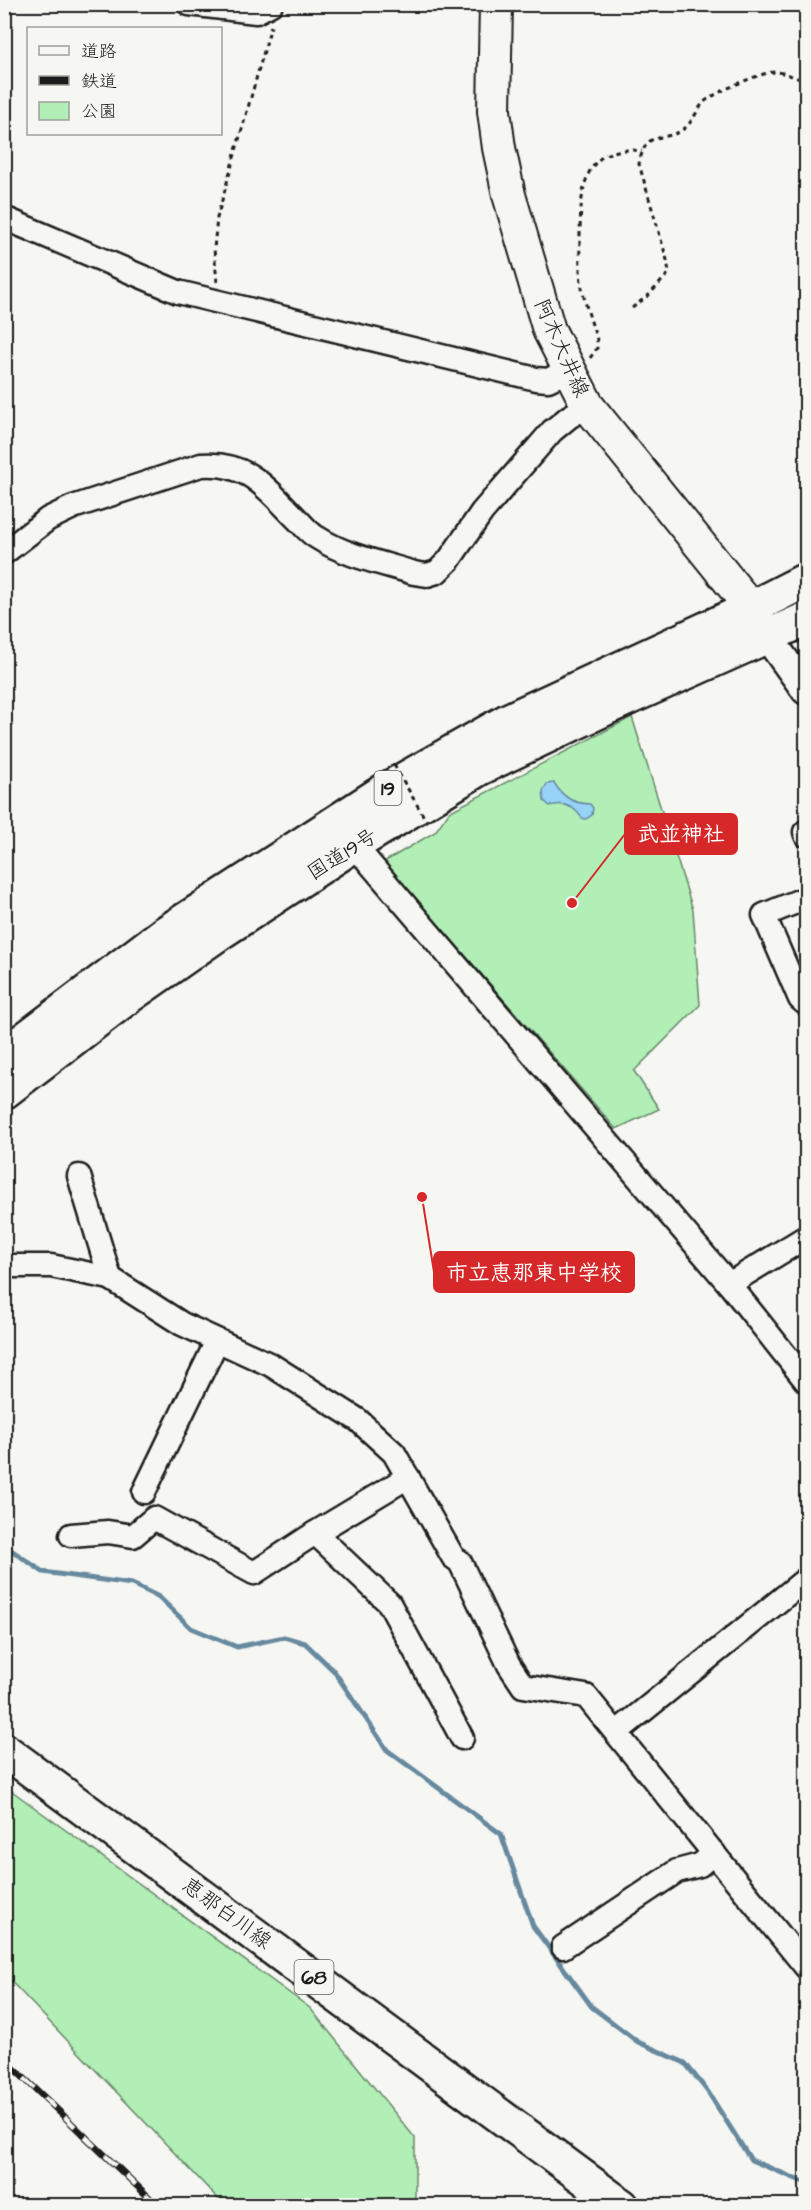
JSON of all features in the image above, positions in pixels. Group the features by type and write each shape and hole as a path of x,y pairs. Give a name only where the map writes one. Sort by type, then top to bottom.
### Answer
{"main road":[{"name":"阿木大井線","path":"496,4 494,111 499,148 509,195 549,330 588,406 751,608 767,636"},
{"name":"国道19号","path":"4,1055 165,933 387,789 507,721 807,580"},
{"name":"国道19号","path":"4,1092 128,997 220,932 354,845 480,768 606,708 807,619"},
{"name":"恵那白川線","path":"4,1750 622,2205"}],"street":[{"path":"189,4 256,12 269,6"},
{"path":"4,218 178,292 536,379 548,380 569,370"},
{"path":"4,553 48,519 73,507 201,465 217,463 230,466 258,479 314,537 334,548 427,575 437,572 449,560 482,512 552,431 568,417 588,406"},
{"path":"767,636 807,690"},
{"path":"354,845 729,1284 807,1381"},
{"path":"807,898 764,915 800,999 807,1004"},
{"path":"79,1176 110,1278"},
{"path":"729,1284 807,1237"},
{"path":"4,1266 51,1266 110,1278 182,1324 271,1365 358,1420 394,1453 453,1557 459,1562 508,1665 523,1686 586,1696 807,1967"},
{"path":"144,1492 217,1341"},
{"path":"71,1535 108,1532 132,1536 154,1518 254,1573 408,1477"},
{"path":"315,1533 389,1603 462,1738"},
{"path":"617,1732 807,1579"},
{"path":"563,1947 677,1871 700,1865 714,1853"}],"path":[{"path":"216,301 214,236 271,25 269,6"},
{"path":"632,308 649,295 669,273 668,261 639,164 642,151 650,140 678,133 686,127 706,100 766,72 779,72 807,81"},
{"path":"569,370 588,359 597,348 597,340 581,280 581,197 584,182 597,161 611,153 626,149 642,151"},
{"path":"394,765 427,822"}],"green space":[{"path":"632,717 693,910 700,1005 634,1071 659,1109 616,1129 384,862 435,832 449,812"},
{"path":"5,1786 310,2008 415,2138 415,2205 224,2205 5,1975"}],"water":[{"path":"554,783 569,799 590,804 593,808 592,815 586,819 582,818 568,806 559,804 550,806 544,801 543,791 547,784"}],"waterway":[{"path":"4,1545 43,1572 132,1584 159,1597 191,1628 237,1647 284,1637 305,1643 334,1671 387,1750 501,1834 533,1926 592,2007 638,2042 685,2063 708,2092 751,2160 806,2183"}],"railway":[{"path":"4,2059 158,2206"}],"place":[{"name":"武並神社","path":"572,903"},
{"name":"市立恵那東中学校","path":"422,1197"}]}
